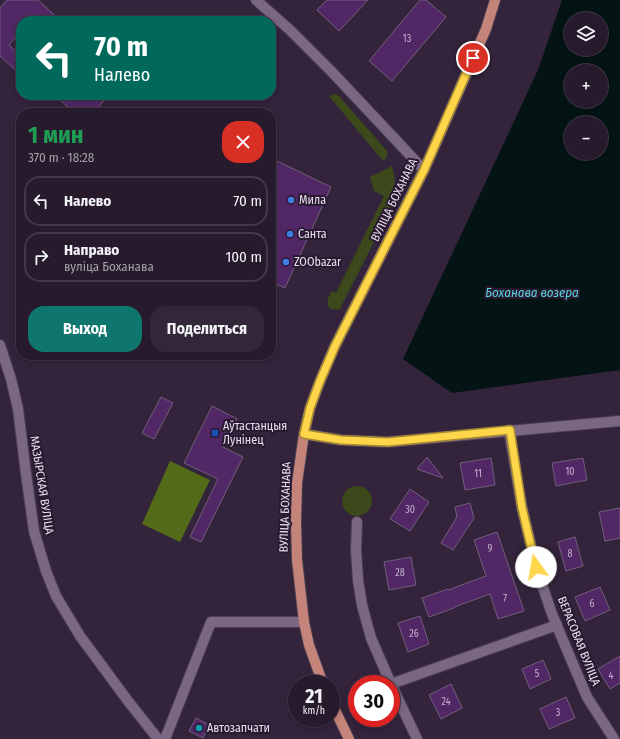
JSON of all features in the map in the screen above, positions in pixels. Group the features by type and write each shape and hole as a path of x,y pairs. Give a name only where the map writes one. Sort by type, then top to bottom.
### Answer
{"main road":[{"name":"ВУЛІЦА БОХАНАВА","path":"320,675 309,646 304,622 297,560 297,483 304,434 320,381 335,346 424,170 486,29 495,0"},
{"path":"340,720 349,739"}],"street":[{"path":"260,2 275,16"},
{"path":"276,17 332,72 424,170"},
{"name":"МАЗЫРСКАЯ ВУЛІЦА","path":"0,345 11,379 18,409 34,531 46,571 56,596 80,636 158,739"},
{"path":"304,434 341,440 388,442 620,421"},
{"name":"ВЕРАСОВАЯ ВУЛІЦА","path":"510,430 522,508 535,560 567,650 588,697 614,739"},
{"path":"357,522 356,550 358,580 362,605 371,638 387,675"},
{"path":"165,739 211,622 304,622"},
{"path":"400,681 557,625"},
{"path":"400,702 418,739"}],"green space":[{"path":"336,94 387,151 387,157 383,161 329,96"},
{"path":"392,166 395,184 394,202 340,309 331,309 328,305 328,298 332,291 336,293 384,196 374,191 370,177"},
{"path":"170,461 210,480 180,542 142,524"},
{"path":"357,486 368,490 372,501 368,512 357,516 346,512 342,501 346,490"}],"water":[{"name":"Боханава возера","path":"562,0 620,0 620,370 452,393 403,359 538,70"}],"building":[{"path":"7,0 38,0 56,16 16,16 16,37 9,45 16,51 16,70 0,56 0,8"},
{"path":"327,0 368,0 339,31 317,10"},
{"path":"420,0 426,0 446,17 392,81 369,61"},
{"path":"60,100 105,100 97,108 69,108"},
{"name":"Санта","path":"277,161 331,187 285,288 276,284"},
{"path":"161,397 173,403 154,439 142,433"},
{"path":"212,406 237,419 223,447 243,457 201,542 190,537 218,479 184,463"},
{"path":"427,457 443,478 417,469"},
{"path":"491,458 495,485 465,490 460,463"},
{"path":"583,458 587,480 556,486 552,463"},
{"path":"410,489 429,502 410,531 390,519"},
{"path":"470,503 474,518 453,550 441,543 457,517 455,507"},
{"path":"620,508 620,538 605,541 599,512"},
{"path":"497,532 524,611 498,619 490,594 429,617 422,598 486,576 474,540"},
{"path":"575,537 583,566 566,571 558,542"},
{"path":"411,557 416,585 389,590 384,562"},
{"path":"600,587 610,610 585,621 575,597"},
{"path":"420,616 429,644 408,652 398,623"},
{"path":"620,656 620,683 610,689 598,669"},
{"path":"543,660 551,679 530,689 522,669"},
{"path":"451,684 462,708 441,719 429,695"},
{"path":"566,697 575,718 549,729 540,709"},
{"name":"Автозапчати","path":"196,718 209,725 203,738 189,731"}],"place":[{"name":"Мила","path":"291,200"},
{"name":"Санта","path":"290,234"},
{"name":"ZOObazar","path":"286,262"},
{"name":"Аўтастанцыя Лунінец","path":"215,433"},
{"name":"Автозапчати","path":"199,728"}],"route":[{"path":"473,58 424,170 335,346 310,408 304,434 341,440 388,442 510,430 522,508 536,567"}]}
